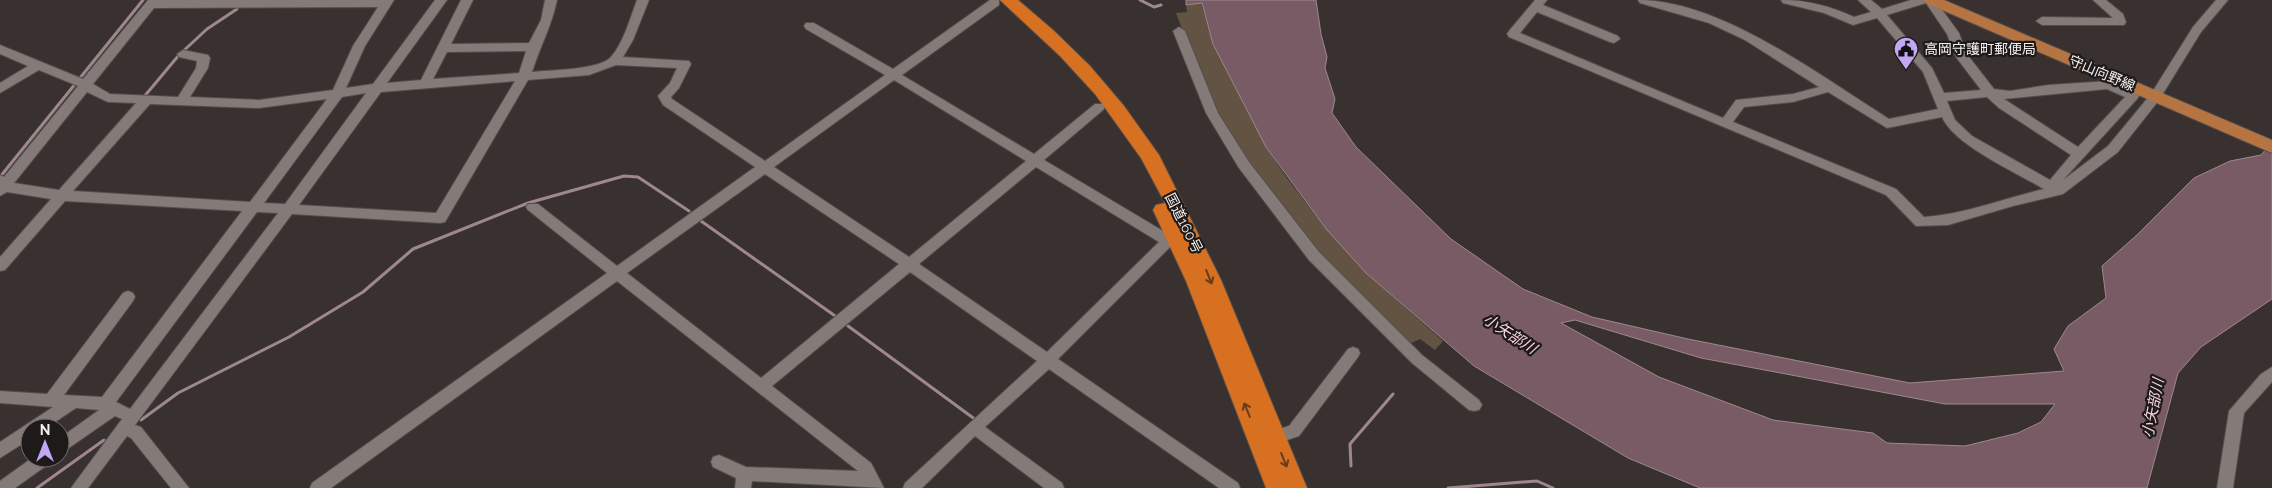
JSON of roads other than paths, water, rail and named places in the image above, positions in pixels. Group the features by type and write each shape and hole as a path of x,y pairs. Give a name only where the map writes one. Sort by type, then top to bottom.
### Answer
{"highway":[{"name":"国道160号","path":"998,1 1048,51 1099,107 1143,168 1172,238 1196,281 1278,488"},
{"name":"国道160号","path":"998,1 1041,25 1066,51 1117,111 1148,154 1196,245 1295,488"}],"main road":[{"name":"守山向野線","path":"1930,0 2272,147"}],"street":[{"path":"79,488 288,210 441,0"},
{"path":"425,84 467,0"},
{"path":"387,1 152,2 80,83 3,184 12,189 58,195 440,218 524,76 534,47 547,20 551,0"},
{"path":"615,61 627,40 643,0"},
{"path":"1644,0 1669,3 1713,20 1749,37 1887,124 1946,112"},
{"path":"1787,0 1828,10 1853,21 1924,0"},
{"path":"1864,0 1879,12 1928,71 1950,122 1967,139 2058,191"},
{"path":"1930,0 1952,33 1960,54 1990,93 2003,106 2079,154"},
{"path":"2042,21 2120,22 2119,16 2099,0"},
{"path":"1614,39 1538,4 1513,34 1891,192 1921,222 1948,220 2011,201 2058,191 2113,149 2158,98 2197,30 2222,0"},
{"path":"70,439 110,406 253,207 338,93 359,46 387,1"},
{"path":"318,488 617,272 998,1"},
{"path":"810,26 1034,161 1172,238 1048,360 974,427 911,488"},
{"path":"1179,31 1212,113 1244,165 1314,256 1417,359 1474,405"},
{"path":"443,48 534,47"},
{"path":"0,49 80,83 108,98 259,104 376,88 589,71 615,61 685,64 676,85 664,96 667,102 908,263 1232,488"},
{"path":"181,101 202,68 204,58 183,54"},
{"path":"0,89 38,65"},
{"path":"1939,98 1990,93 2010,95 2048,89 2109,85 2133,96 2056,178 2058,191"},
{"path":"1725,124 1740,102 1793,98 1828,88"},
{"path":"0,266 140,99"},
{"path":"761,387 908,263 1099,107"},
{"path":"533,207 864,468 873,484"},
{"path":"50,400 128,297"},
{"path":"1275,438 1294,431 1353,353"},
{"path":"2225,488 2237,411 2272,373"},
{"path":"0,397 110,406 136,432 181,488"},
{"path":"49,418 73,402"},
{"path":"974,427 1056,488"},
{"path":"0,450 20,437"},
{"path":"719,462 744,481 873,484"},
{"path":"1,488 30,468"}],"water":[{"name":"小矢部川","path":"1186,0 1316,0 1321,34 1327,57 1325,68 1335,99 1332,113 1356,147 1451,239 1523,289 1592,317 1688,339 1910,383 2064,371 2054,349 2068,326 2106,298 2102,266 2138,234 2194,178 2230,161 2261,155 2272,142 2272,299 2201,347 2178,373 2147,488 1700,488 1628,458 1474,366 1366,273 1327,230 1266,147 1213,44 1202,3 1186,5","holes":["1575,320 1701,358 1945,404 2055,404 2041,422 2018,433 1965,446 1887,443 1873,433 1773,420 1659,377 1561,323"]}],"waterway":[{"path":"0,177 143,0"},
{"path":"1140,0 1154,7 1161,5"},
{"path":"143,98 179,55 207,29 237,9"},
{"path":"141,420 178,393 289,337 363,292 413,249 528,203 624,176 638,177 689,211"},
{"path":"701,221 838,318"},
{"path":"848,326 976,420"},
{"path":"1351,466 1350,444 1393,394"},
{"path":"37,488 104,440"},
{"path":"1448,488 1537,481 1553,488"}],"place":[{"name":"高岡守護町郵便局","path":"1906,70"}]}
